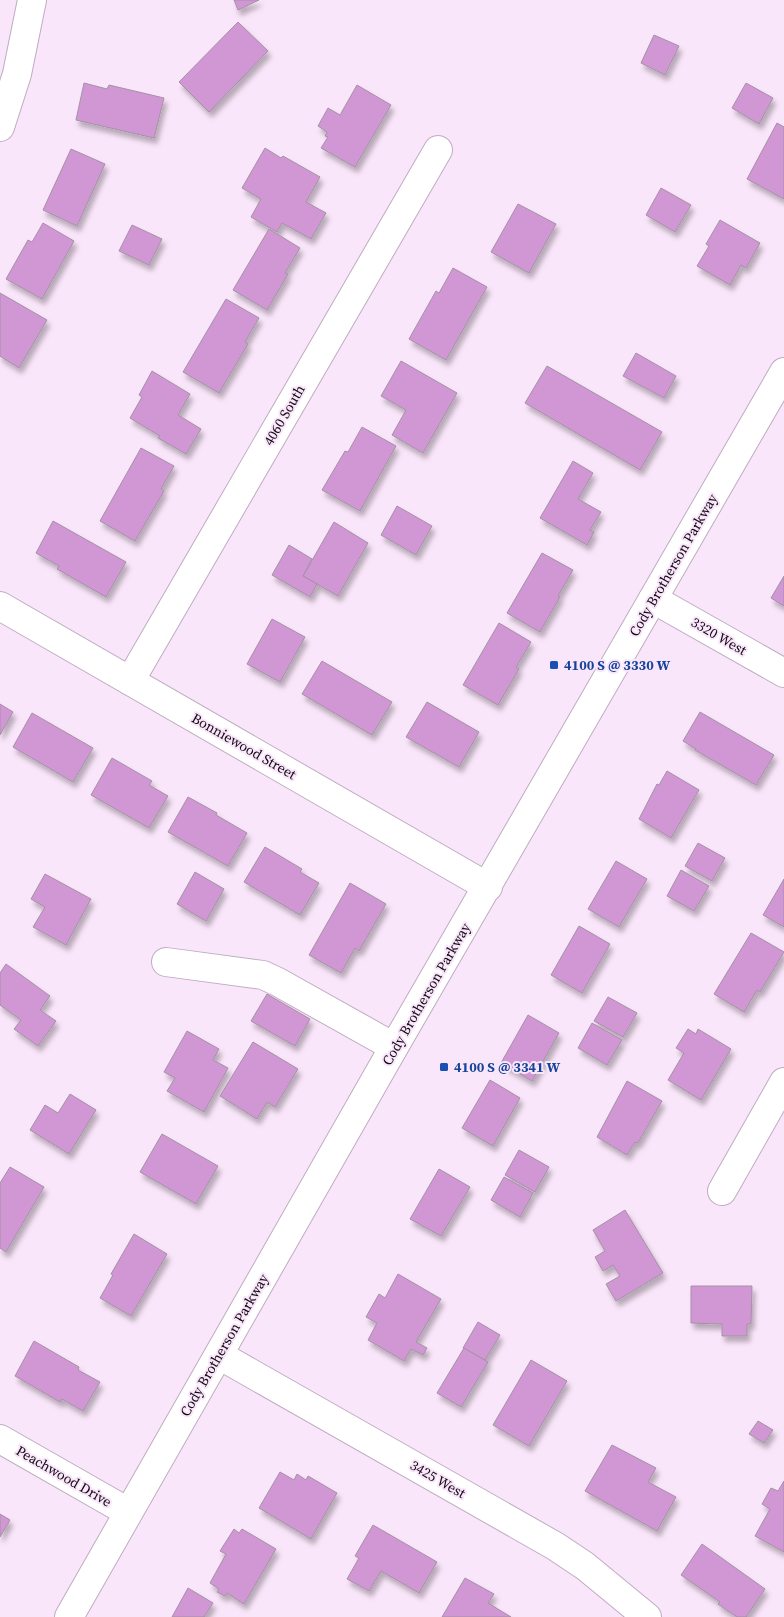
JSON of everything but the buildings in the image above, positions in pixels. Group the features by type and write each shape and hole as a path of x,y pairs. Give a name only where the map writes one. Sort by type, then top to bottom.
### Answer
{"street":[{"path":"0,127 17,74 32,0"},
{"name":"4060 South","path":"130,681 438,150"},
{"name":"Cody Brotherson Parkway","path":"69,1617 394,1047 784,372"},
{"name":"3320 West","path":"653,599 784,673"},
{"name":"Bonniewood Street","path":"0,606 488,887"},
{"path":"166,962 263,975 394,1047"},
{"path":"722,1191 784,1082"},
{"name":"3425 West","path":"219,1355 555,1546 585,1566 647,1617"},
{"name":"Peachwood Drive","path":"0,1439 128,1512"}],"place":[{"name":"4100 S @ 3330 W","path":"554,665"},
{"name":"4100 S @ 3341 W","path":"444,1067"}]}
